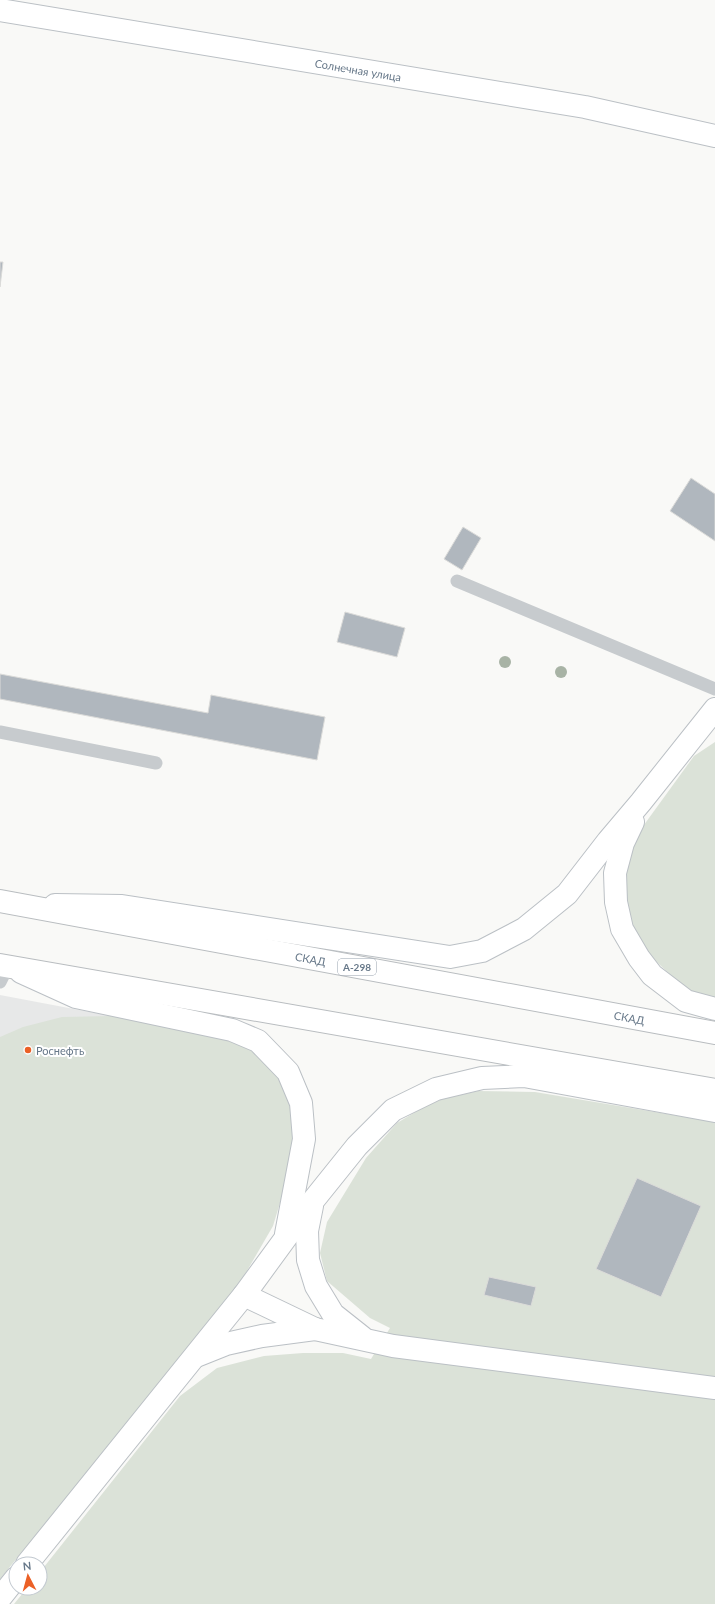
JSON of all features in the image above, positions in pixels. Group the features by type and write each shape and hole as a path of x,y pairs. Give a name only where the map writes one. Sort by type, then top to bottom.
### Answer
{"main road":[{"name":"Солнечная улица","path":"0,10 585,107 715,136"},
{"path":"6,902 122,906 450,957 482,951 524,929 567,894 715,709"},
{"path":"686,745 715,729"},
{"path":"641,802 623,843 616,873 616,902 622,929 639,958 652,975 686,1001 715,1008"},
{"name":"СКАД","path":"6,902 715,1033"},
{"path":"3,971 715,1090"},
{"path":"3,971 76,997 232,1030 258,1042 288,1072 301,1103 304,1139 285,1239"},
{"path":"33,1556 244,1295 312,1202 357,1146 393,1110 436,1089 482,1078 524,1076 715,1111"},
{"path":"312,1202 307,1231 308,1260 316,1286 334,1314 367,1340"},
{"path":"244,1295 315,1329 393,1346 715,1388"},
{"path":"195,1356 226,1344 262,1336 315,1329"},
{"path":"0,1598 8,1588"}],"lane":[{"path":"457,581 715,689"},
{"path":"0,732 156,763"}],"shaded area":[{"path":"715,742 715,1000 689,992 647,953 632,927 626,902 625,874 633,846 641,829 694,756"},
{"name":"Роснефть","path":"0,995 111,1016 0,1083"},
{"path":"111,1016 228,1040 256,1052 276,1074 289,1097 295,1127 292,1163 273,1226 237,1288 19,1556 8,1556 8,1569 0,1579 0,1037 23,1027 62,1017"},
{"path":"478,1091 535,1092 715,1122 715,1604 14,1604 20,1596 48,1596 48,1562 180,1396 217,1368 264,1356 303,1353 343,1353 371,1359 390,1328 370,1318 327,1281 320,1253 327,1222 366,1158 397,1123 434,1101"}],"building":[{"path":"0,262 3,262 0,287"},
{"path":"691,478 715,494 715,541 670,511"},
{"path":"463,527 481,538 462,570 444,559"},
{"path":"345,612 405,628 397,657 337,642"},
{"path":"0,674 208,713 211,695 325,717 317,760 0,699"},
{"path":"637,1178 701,1206 661,1297 596,1269"},
{"path":"489,1277 536,1287 531,1306 484,1295"}],"place":[{"name":"Роснефть","path":"28,1050"}]}
